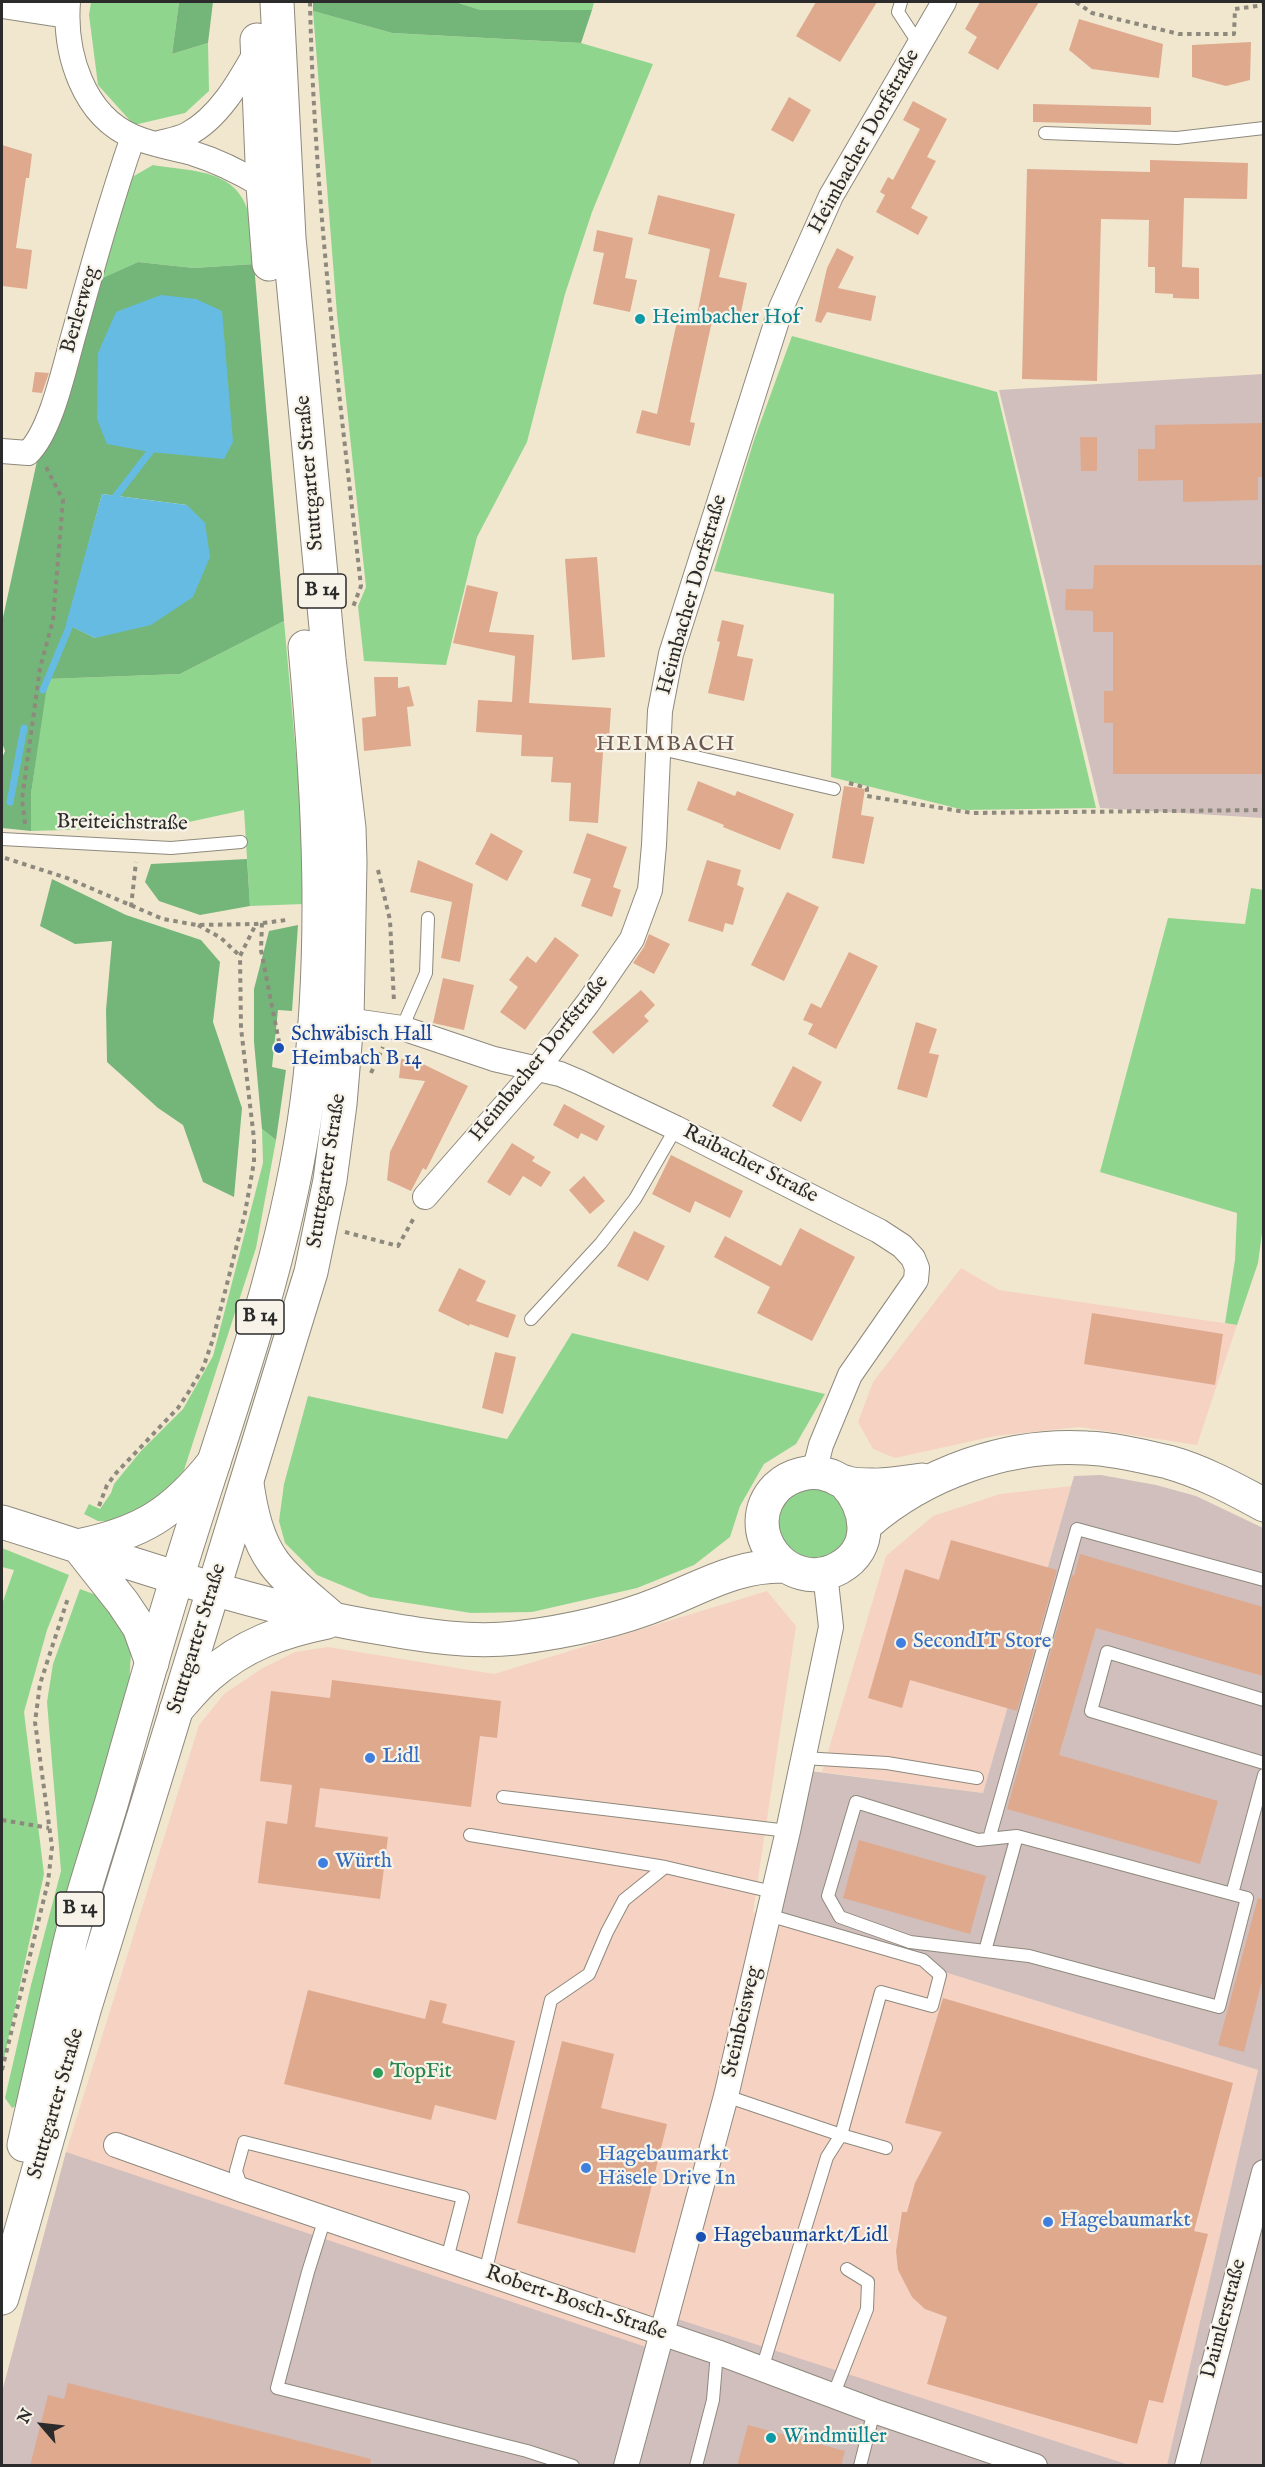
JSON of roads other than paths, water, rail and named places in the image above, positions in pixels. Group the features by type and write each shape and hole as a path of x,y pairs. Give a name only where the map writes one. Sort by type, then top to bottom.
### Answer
{"main road":[{"name":"Stuttgarter Straße","path":"2,2244 71,1938 152,1663 167,1576 214,1462 248,1359 276,1263 296,1168 317,1015 320,948 319,861 311,715 262,186 257,2"},
{"name":"Stuttgarter Straße","path":"2,2298 85,2007 311,1272 330,1180 340,1104 347,1020 350,927 349,828 327,648 289,238 278,2"},
{"path":"865,1525 882,1510 933,1479 991,1457 1041,1448 1088,1448 1170,1463 1227,1485 1263,1504"},
{"path":"87,1549 141,1528 169,1510 185,1496 214,1462"},
{"path":"707,1582 751,1536 769,1498 783,1483 801,1474 875,1486 933,1479"},
{"path":"764,1511 762,1521 766,1542 777,1560 785,1566 804,1574 825,1573 843,1566 861,1543 865,1525 862,1509 855,1494 829,1477"},
{"path":"247,1484 251,1512 273,1563 334,1621"},
{"path":"2,1522 213,1590 334,1621 462,1640 513,1638 563,1632 613,1620 661,1604 707,1582 762,1566 785,1566"},
{"path":"87,1549 139,1627 152,1663"},
{"path":"176,1710 207,1676 246,1649 289,1630 334,1621"}],"street":[{"name":"Heimbacher Dorfstraße","path":"425,1197 537,1069 588,1003 632,939 650,891 660,711 671,654 781,308 831,196 944,2"},
{"path":"2,6 68,9 72,60 82,85 111,123 143,140 232,167 262,186"},
{"path":"143,140 188,134 213,114 238,84 257,50"},
{"name":"Berlerweg","path":"2,451 28,453 39,441 59,383 119,175 143,140"},
{"name":"Raibacher Straße","path":"347,1020 402,1028 494,1059 560,1074 676,1128 879,1231 902,1246 913,1258 917,1268 916,1280 850,1375 821,1445 829,1477"},
{"name":"Steinbeisweg","path":"626,2466 726,2096 788,1831 831,1628 825,1573"},
{"name":"Robert-Bosch-Straße","path":"116,2145 717,2352 873,2411 1035,2466"},
{"name":"Daimlerstraße","path":"1187,2466 1263,2172"}],"lane":[{"path":"901,2 898,12 919,44"},
{"path":"1045,133 1177,138 1263,128"},
{"path":"657,748 834,789"},
{"name":"Breiteichstraße","path":"2,839 171,848 241,842"},
{"path":"402,1028 426,973 428,918"},
{"path":"531,1319 602,1243 635,1200 676,1128"},
{"path":"989,1839 1077,1529 1263,1580"},
{"path":"1263,1700 1107,1652 1091,1711 1263,1763"},
{"path":"803,1758 860,1760 977,1778"},
{"path":"1232,1894 1263,1775"},
{"path":"503,1797 788,1831"},
{"path":"856,1802 978,1840 989,1839 1017,1836 1247,1898 1219,2007 1029,1956 910,1942 840,1917 828,1896 856,1802"},
{"path":"470,1835 664,1867 773,1892"},
{"path":"985,1952 1017,1836"},
{"path":"485,2273 551,2000 589,1974 624,1900 664,1867"},
{"path":"762,2369 827,2157 841,2135 881,1992 932,2007 940,1975 923,1960 768,1915"},
{"path":"726,2096 886,2148"},
{"path":"242,2190 236,2171 244,2142 463,2197 447,2259"},
{"path":"325,2218 308,2271 277,2388 527,2451 573,2466"},
{"path":"833,2396 867,2309 868,2282 847,2269"},
{"path":"696,2466 713,2400 717,2352"},
{"path":"860,2466 873,2411"}],"water":[{"path":"161,295 196,299 222,311 233,442 224,459 150,452 107,444 97,419 98,353 116,312"},
{"path":"102,494 187,505 205,523 210,557 193,597 151,625 95,638 66,624"}],"waterway":[{"name":"HEIMBACH","path":"116,496 150,452"},
{"name":"HEIMBACH","path":"43,690 70,625"},
{"name":"HEIMBACH","path":"10,802 24,728"}],"place":[{"name":"Heimbacher Hof","path":"640,319"},
{"name":"Schwäbisch Hall Heimbach B 14","path":"279,1048"},
{"name":"SecondIT Store","path":"901,1643"},
{"name":"Lidl","path":"370,1758"},
{"name":"Würth","path":"323,1863"},
{"name":"TopFit","path":"378,2073"},
{"name":"Hagebaumarkt Häsele Drive In","path":"586,2168"},
{"name":"Hagebaumarkt","path":"1048,2222"},
{"name":"Hagebaumarkt/Lidl","path":"701,2237"},
{"name":"Windmüller","path":"771,2438"}],"district":[{"name":"HEIMBACH","path":"666,745"}]}
